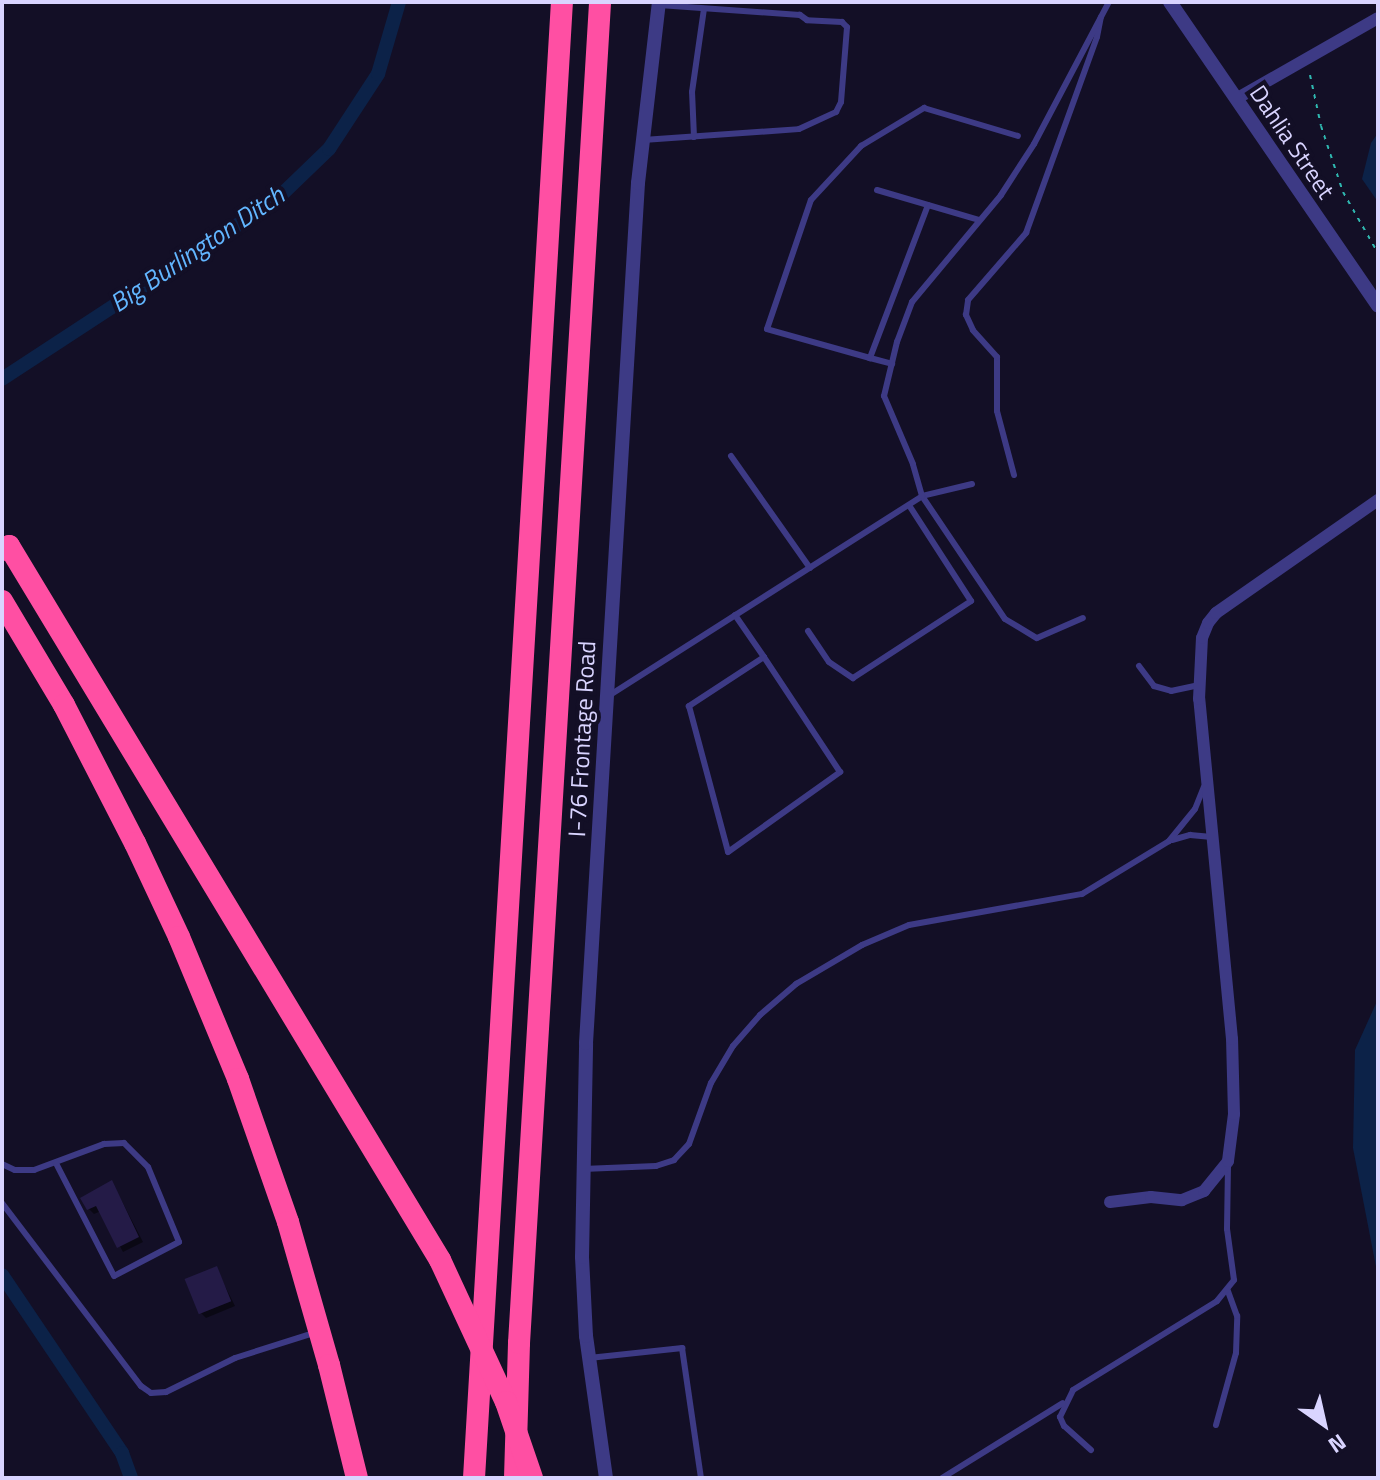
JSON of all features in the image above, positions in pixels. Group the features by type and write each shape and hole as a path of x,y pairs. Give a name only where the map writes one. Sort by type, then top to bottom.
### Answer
{"highway":[{"path":"474,1478 562,2"},
{"path":"515,1478 519,1343 600,2"},
{"path":"5,548 440,1260 506,1402 532,1478"},
{"path":"2,601 64,705 179,937 238,1079 288,1222 357,1478"}],"street":[{"name":"Dahlia Street","path":"1170,2 1378,306"},
{"name":"I-76 Frontage Road","path":"606,1478 588,1358 582,1257 586,1043 642,140 659,3"},
{"path":"1236,99 1307,62 1378,18"},
{"path":"1110,1202 1151,1197 1182,1200 1204,1191 1228,1161 1234,1114 1232,1039 1207,780 1200,685 1202,638 1216,613 1378,500"}],"lane":[{"path":"1083,618 1037,638 1005,619 922,496 913,464 884,396 912,302 1001,195 1034,144 1109,2"},
{"path":"642,140 799,129 836,112 841,102 847,27 842,22 807,20 800,15 659,3"},
{"path":"694,137 692,92 704,9"},
{"path":"1014,475 997,411 997,357 973,330 966,315 968,300 1026,233 1097,37 1102,13"},
{"path":"892,364 767,329 811,200 861,146 924,108 1018,136"},
{"path":"877,190 979,220"},
{"path":"870,358 928,205"},
{"path":"731,456 810,568"},
{"path":"607,697 922,496 972,484"},
{"path":"808,631 829,662 853,678 971,601 909,505"},
{"path":"735,615 764,657 840,772 728,852 689,706 764,657"},
{"path":"1139,666 1154,686 1171,691 1200,685"},
{"path":"1169,841 1195,809 1207,780"},
{"path":"583,1169 656,1166 674,1160 689,1144 711,1083 733,1046 760,1015 796,984 862,945 909,925 1082,894 1169,841 1190,835 1214,838"},
{"path":"2,1164 15,1170 34,1170 104,1144 124,1143 148,1167 179,1242 114,1276 56,1163"},
{"path":"942,1478 1063,1403 1073,1390 1228,1291 1234,1280 1227,1229 1228,1161"},
{"path":"2,1203 141,1386 151,1393 166,1392 235,1358 319,1331"},
{"path":"1216,1425 1236,1353 1237,1316 1228,1291"},
{"path":"588,1358 682,1348 701,1478"},
{"path":"1063,1403 1060,1417 1064,1426 1091,1450"}],"path":[{"path":"1307,62 1321,126 1343,192 1378,253"}],"water":[{"path":"1378,133 1378,202 1362,179 1371,143"},
{"path":"1378,999 1378,1277 1353,1148 1355,1050"}],"building":[{"path":"112,1180 139,1237 117,1248 96,1206 87,1210 80,1198"},
{"path":"217,1266 231,1301 199,1314 185,1279"}],"waterway":[{"name":"Big Burlington Ditch","path":"2,379 277,199 329,149 378,74 399,2"},
{"name":"Big Burlington Ditch","path":"2,1275 122,1453 131,1478"}]}
